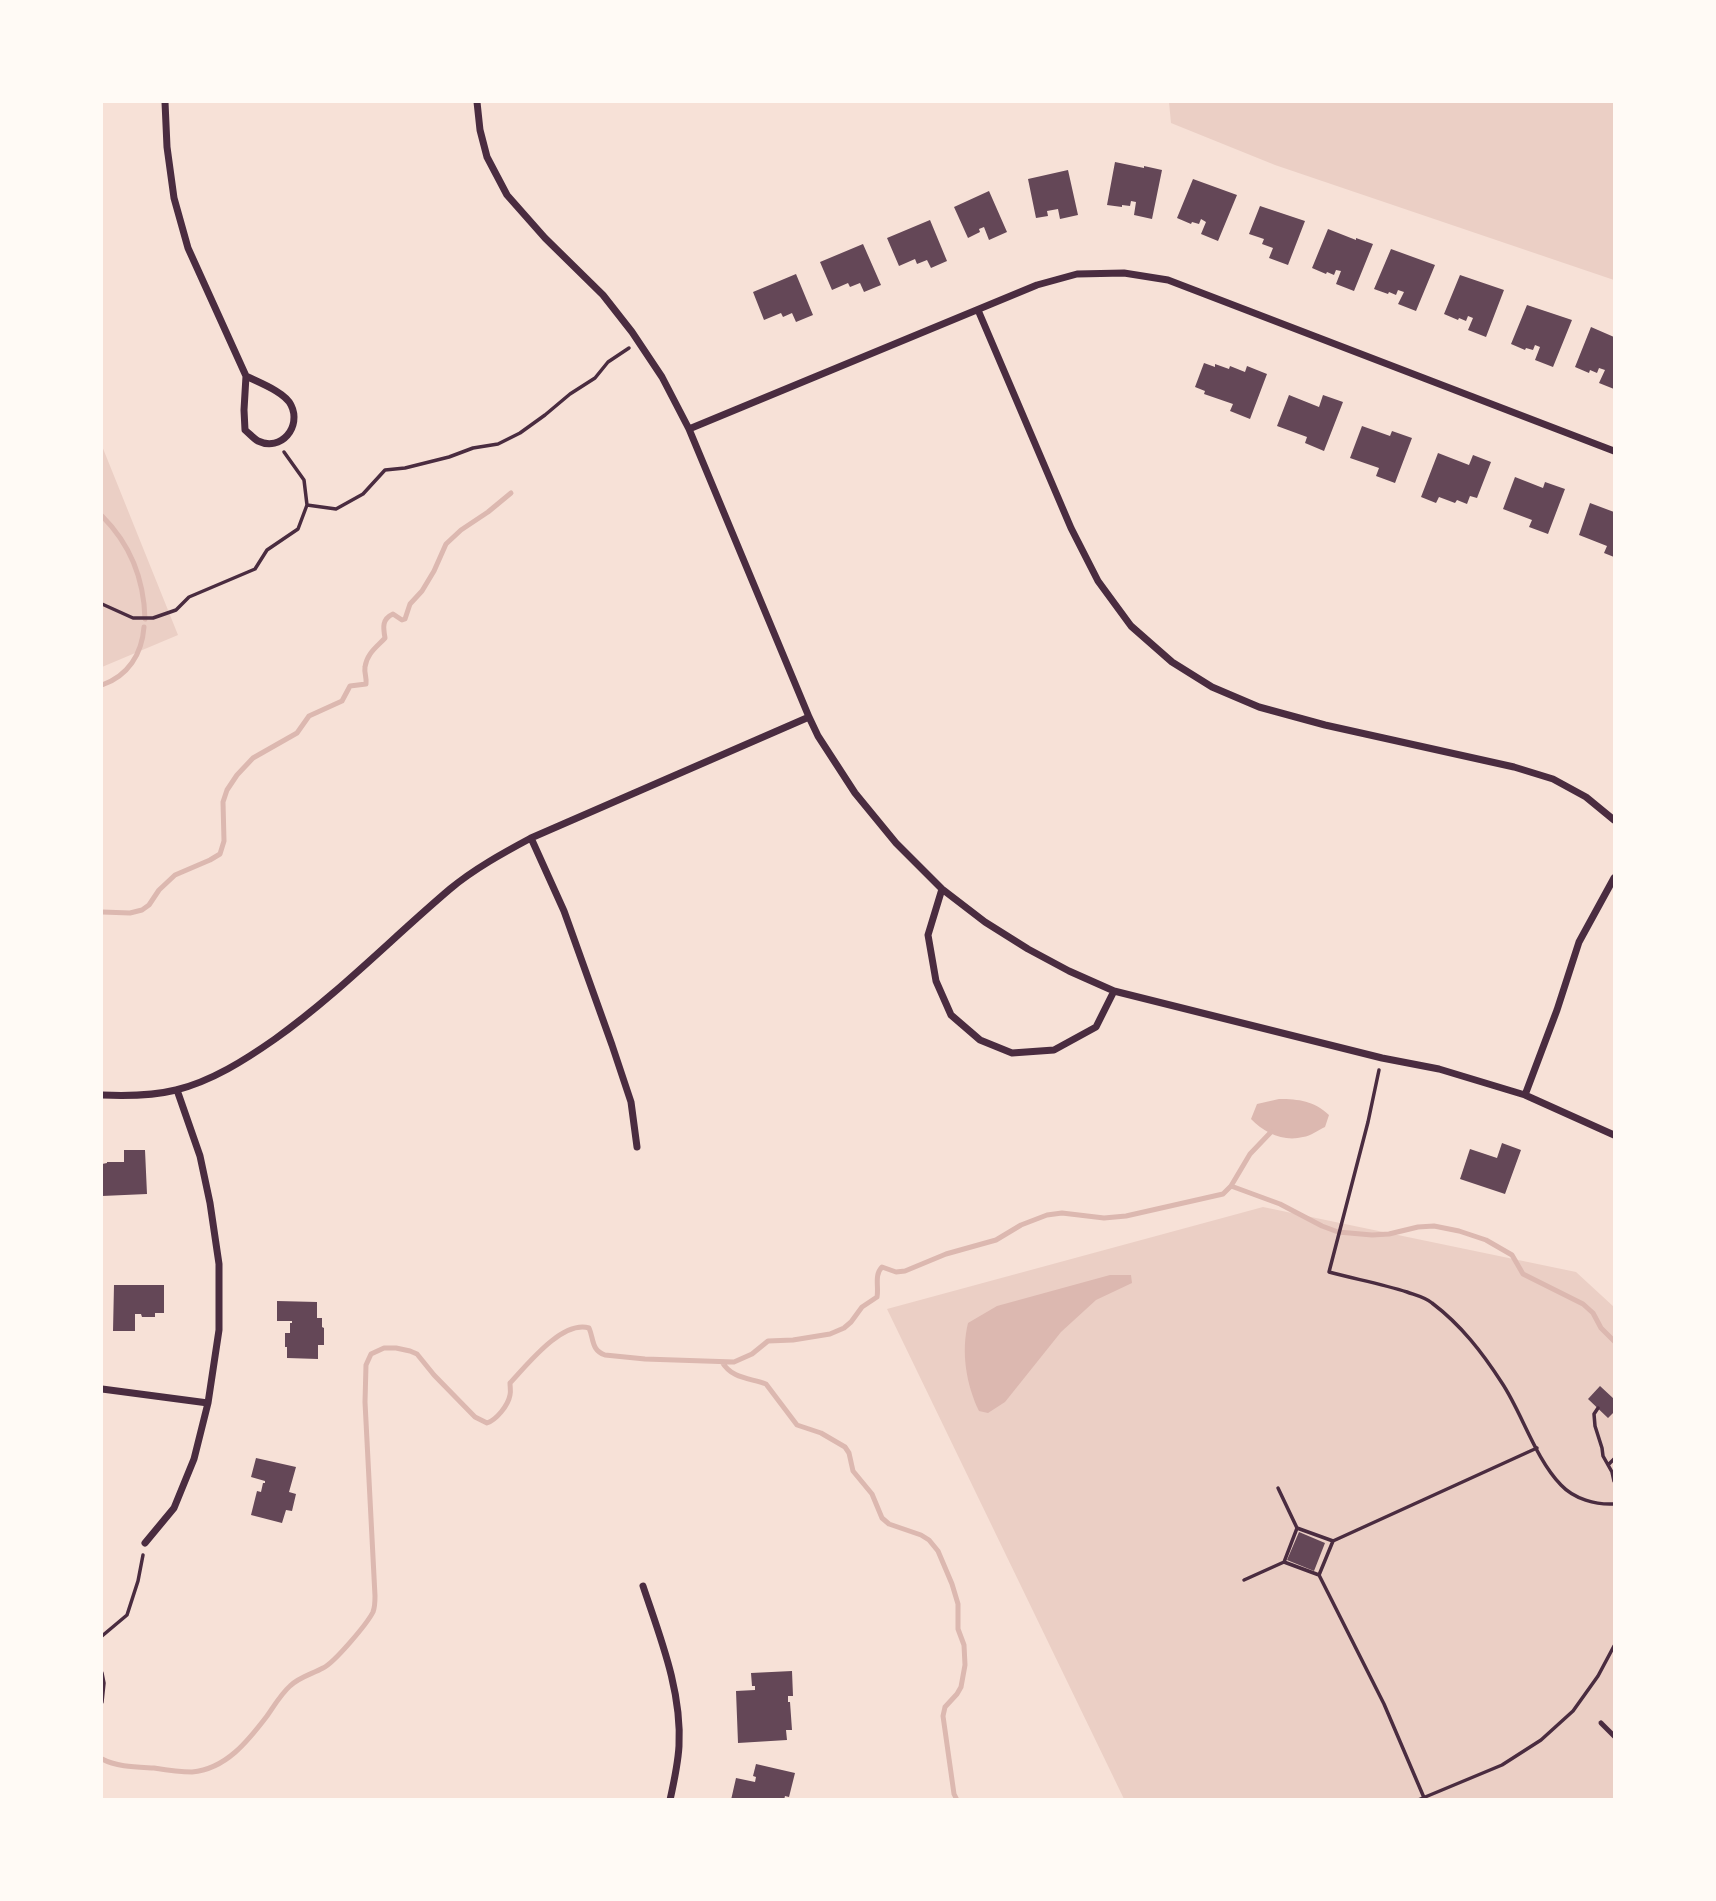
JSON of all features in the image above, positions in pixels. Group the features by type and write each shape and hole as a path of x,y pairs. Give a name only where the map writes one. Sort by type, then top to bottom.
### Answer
{"street":[{"path":"165,102 167,147 174,198 188,247 246,376 245,430 259,442 277,443 289,434 295,420 291,403 275,390 246,376"},
{"path":"477,102 480,130 488,157 507,195 545,238 603,295 662,377 689,429 818,736 855,793 896,844 942,889 985,922 1028,949 1114,991 1382,1058 1438,1069 1525,1095 1615,1135"},
{"path":"689,429 1037,285 1077,274 1124,272 1168,280 1615,451"},
{"path":"978,310 1071,528 1098,581 1131,626 1172,662 1212,687 1259,707 1325,725 1514,767 1553,779 1586,797 1615,820"},
{"path":"102,1095 149,1094 177,1090 246,1059 307,1015 452,887 502,853 808,717"},
{"path":"531,838 564,911 612,1045 631,1102 637,1147"},
{"path":"1525,1095 1579,942 1615,878"},
{"path":"942,889 928,935 936,981 951,1015 980,1040 1012,1053 1054,1050 1096,1027 1114,991"},
{"path":"145,1543 174,1508 194,1459 208,1403 219,1330 219,1264 210,1203 200,1156 177,1090"},
{"path":"102,1389 208,1403"},
{"path":"643,1586 669,1668 678,1724 679,1746 670,1800"}],"lane":[{"path":"1601,1723 1615,1736"}],"path":[{"path":"307,505 336,509 363,494 385,470 449,457 473,447 498,444 520,433 545,415 595,378 608,362 638,341"},
{"path":"102,604 134,618 153,618 176,610 189,597 255,569 267,550 298,529 307,505 303,480 277,443"},
{"path":"1382,1058 1329,1272 1428,1300 1454,1320 1480,1350 1504,1385 1537,1448 1561,1486 1583,1500 1615,1504"},
{"path":"1598,1408 1594,1414 1595,1426 1603,1457 1615,1481"},
{"path":"1319,1575 1333,1541 1537,1448"},
{"path":"1608,1465 1615,1459"},
{"path":"1278,1488 1297,1528 1333,1541"},
{"path":"1284,1562 1297,1528"},
{"path":"102,1636 127,1615 138,1581 145,1543"},
{"path":"1244,1580 1284,1562 1319,1575 1384,1704 1425,1798"},
{"path":"1418,1800 1502,1765 1541,1740 1573,1711 1615,1646"},
{"path":"102,1673 102,1702"}],"shaded area":[{"path":"1169,102 1614,102 1614,280 1275,165 1171,123"},
{"path":"102,446 178,635 102,667"},
{"path":"1279,1099 1300,1100 1318,1107 1329,1115 1325,1127 1306,1136 1289,1138 1268,1132 1251,1119 1257,1104"},
{"path":"1263,1207 1576,1272 1614,1307 1614,1799 1124,1799 887,1309"},
{"path":"1110,1275 1131,1275 1132,1283 1096,1300 1061,1332 1005,1402 988,1413 979,1411 966,1368 968,1323 997,1306"}],"building":[{"path":"1115,162 1162,170 1152,219 1134,215 1136,202 1131,201 1130,206 1122,207 1107,205"},
{"path":"1068,170 1078,215 1060,219 1058,209 1047,211 1048,216 1036,218 1028,179"},
{"path":"1193,179 1237,195 1218,241 1201,234 1206,222 1201,219 1199,224 1191,224 1177,218"},
{"path":"989,191 1007,232 989,240 984,227 968,238 954,207"},
{"path":"1260,206 1305,221 1288,265 1269,258 1273,248 1262,244 1264,239 1249,234"},
{"path":"930,220 947,261 931,268 927,260 917,264 915,259 899,266 887,238"},
{"path":"1328,229 1373,244 1354,291 1336,284 1341,271 1336,270 1334,275 1312,268"},
{"path":"863,244 881,285 864,292 860,283 850,287 848,283 832,290 820,262"},
{"path":"1391,249 1435,265 1416,311 1398,304 1404,292 1398,290 1396,295 1374,289"},
{"path":"796,274 813,315 796,322 792,313 783,317 781,313 764,320 753,292"},
{"path":"1460,275 1504,290 1486,337 1468,330 1473,318 1468,316 1466,321 1459,318 1458,320 1444,314"},
{"path":"1527,305 1572,320 1553,367 1535,360 1540,347 1535,345 1533,350 1525,350 1511,344"},
{"path":"1591,327 1614,337 1614,389 1599,383 1605,370 1599,368 1597,373 1590,370 1589,373 1575,367"},
{"path":"1204,363 1229,369 1230,366 1245,372 1247,366 1267,374 1250,419 1230,411 1233,404 1204,394 1205,391 1195,387"},
{"path":"1289,395 1319,407 1323,395 1343,402 1324,451 1305,443 1307,437 1277,426"},
{"path":"1362,426 1390,436 1392,431 1412,438 1395,483 1376,476 1379,468 1350,458"},
{"path":"1438,453 1469,465 1473,455 1491,462 1477,498 1470,496 1467,504 1439,497 1436,503 1421,497"},
{"path":"1515,477 1543,488 1545,482 1565,489 1548,534 1529,527 1532,520 1503,509"},
{"path":"1590,503 1614,512 1614,557 1604,553 1607,546 1579,535"},
{"path":"1502,1143 1521,1150 1505,1194 1460,1179 1470,1149 1497,1158"},
{"path":"124,1150 145,1150 147,1194 102,1196 102,1164 124,1162"},
{"path":"114,1285 164,1285 164,1313 155,1313 155,1317 135,1314 135,1331 113,1331"},
{"path":"277,1301 317,1302 317,1318 322,1318 324,1328 324,1345 318,1345 318,1359 287,1358 285,1333 290,1333 292,1321 277,1321"},
{"path":"1600,1386 1614,1399 1614,1412 1608,1418 1588,1399"},
{"path":"256,1458 296,1467 289,1492 296,1494 292,1511 286,1510 282,1523 251,1515 257,1491 261,1492 265,1483 251,1477"},
{"path":"1299,1532 1325,1543 1314,1571 1287,1560"},
{"path":"792,1671 793,1696 788,1696 788,1702 792,1730 786,1730 787,1740 738,1743 736,1691 755,1690 751,1673"},
{"path":"756,1764 795,1773 789,1797 785,1796 784,1800 731,1800 736,1778 755,1782 756,1777 753,1776"}],"waterway":[{"path":"102,912 130,913 142,910 175,875 220,854 224,841 223,802 237,775 253,758 297,733 309,716 342,701 350,686 366,684 366,662 385,638 387,618 393,614 405,619 410,604 422,591 446,544 511,493"},
{"path":"102,516 120,538 134,563 142,590 145,619"},
{"path":"102,685 119,676 132,663 137,655 144,627"},
{"path":"102,1759 121,1765 182,1772 215,1766 244,1744 290,1686 328,1665 370,1618 375,1596 365,1402 366,1365 371,1354 384,1348 396,1348 417,1354 475,1417 487,1423 498,1416 507,1404 510,1383 546,1346 568,1331 579,1327 589,1328 595,1347 605,1355 734,1362 752,1354 768,1341 830,1334 844,1328 862,1307 877,1297 877,1277 882,1267 896,1272 905,1271 946,1254 996,1240 1021,1225 1047,1215 1062,1213 1104,1218 1126,1216 1223,1194 1231,1186 1250,1154 1271,1132"},
{"path":"1231,1186 1280,1204 1338,1232 1389,1234 1434,1226 1486,1240 1512,1255 1523,1274 1583,1304 1614,1341"},
{"path":"722,1362 736,1375 766,1384 797,1425 821,1433 845,1447 853,1471 872,1494 882,1518 889,1524 921,1535 938,1551 958,1604 958,1629 964,1645 965,1665 961,1687 945,1707 943,1716 957,1800"}]}
